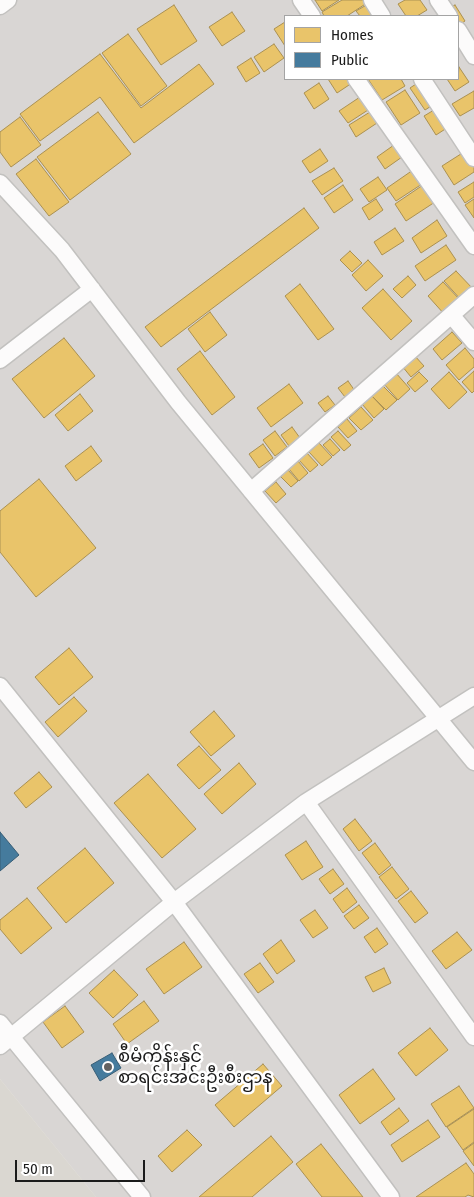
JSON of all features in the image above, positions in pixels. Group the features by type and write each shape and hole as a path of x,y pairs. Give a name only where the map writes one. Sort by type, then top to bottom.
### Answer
{"street":[{"path":"0,6 8,0"},
{"path":"301,0 311,15"},
{"path":"372,0 381,15"},
{"path":"438,0 448,15"},
{"path":"459,32 474,56"},
{"path":"357,80 474,246"},
{"path":"423,80 474,158"},
{"path":"0,183 62,250 178,402 474,762"},
{"path":"0,360 92,289"},
{"path":"251,491 474,295"},
{"path":"452,316 474,342"},
{"path":"0,686 174,902 391,1197"},
{"path":"5,1041 174,902 306,802 440,720 474,696"},
{"path":"306,802 474,1037"},
{"path":"0,1023 5,1041 142,1197"}],"shaded area":[{"path":"0,0 474,0 474,1197 96,1197 0,1079"},
{"path":"0,1079 96,1197 0,1197"}],"building: Homes":[{"path":"315,0 339,0 322,11"},
{"path":"342,0 370,1 349,15 324,15 322,12"},
{"path":"405,0 420,0 427,10 419,15 405,15 398,4"},
{"path":"370,3 378,15 359,15 356,11"},
{"path":"174,5 197,41 161,65 137,29"},
{"path":"455,5 465,21 459,25 459,15 439,15"},
{"path":"232,12 245,31 222,46 209,27"},
{"path":"284,23 284,44 274,29"},
{"path":"128,34 167,86 141,106 102,53"},
{"path":"274,44 284,58 264,72 254,57"},
{"path":"100,54 141,108 199,64 214,84 134,143 100,97 40,141 20,114"},
{"path":"251,58 260,73 246,82 237,67"},
{"path":"459,67 469,82 455,91 448,80 459,80"},
{"path":"329,80 354,80 355,81 337,93"},
{"path":"369,80 402,80 405,86 382,100"},
{"path":"422,80 436,103 425,110 410,88"},
{"path":"319,83 329,99 314,109 304,93"},
{"path":"405,90 420,113 401,125 386,102"},
{"path":"474,91 474,108 460,116 452,104"},
{"path":"360,97 368,110 348,123 339,111"},
{"path":"439,107 450,126 436,135 424,116"},
{"path":"98,112 131,154 70,200 37,157"},
{"path":"370,112 377,123 356,137 349,125"},
{"path":"20,117 41,145 11,167 0,152 0,132"},
{"path":"394,145 402,157 385,169 377,157"},
{"path":"320,149 328,161 310,173 302,161"},
{"path":"464,152 474,167 474,172 454,185 442,166"},
{"path":"36,159 69,202 49,216 16,174"},
{"path":"334,168 343,181 322,195 312,181"},
{"path":"413,170 422,184 396,201 387,188"},
{"path":"378,177 387,190 369,202 360,189"},
{"path":"474,182 474,197 465,203 458,192"},
{"path":"343,185 353,200 334,213 324,198"},
{"path":"423,185 435,202 406,221 395,204"},
{"path":"376,199 383,210 369,220 362,208"},
{"path":"474,199 474,218 465,205"},
{"path":"304,208 319,228 161,347 145,327"},
{"path":"437,220 447,236 421,253 412,238"},
{"path":"395,228 404,241 382,255 374,242"},
{"path":"446,245 456,260 425,281 415,266"},
{"path":"350,251 362,263 352,272 340,260"},
{"path":"368,260 383,276 366,291 352,275"},
{"path":"456,271 474,290 462,301 444,281"},
{"path":"408,276 416,285 402,298 393,289"},
{"path":"443,282 461,301 445,315 428,296"},
{"path":"300,284 334,329 318,340 285,296"},
{"path":"383,289 412,321 391,340 362,308"},
{"path":"210,312 227,335 205,352 188,329"},
{"path":"452,332 462,343 442,360 433,349"},
{"path":"64,338 95,376 44,418 12,379"},
{"path":"465,348 474,359 474,367 459,380 446,365"},
{"path":"200,351 235,397 212,415 177,369"},
{"path":"414,355 424,366 411,377 402,366"},
{"path":"474,371 474,391 472,393 462,382"},
{"path":"419,372 428,381 415,392 407,383"},
{"path":"449,372 467,392 449,409 431,389"},
{"path":"396,373 410,389 398,400 384,384"},
{"path":"348,381 355,391 345,397 338,388"},
{"path":"289,384 303,403 271,427 257,408"},
{"path":"382,385 397,400 386,410 371,395"},
{"path":"80,394 93,411 68,431 55,415"},
{"path":"371,395 384,409 374,418 362,404"},
{"path":"328,396 335,405 325,412 318,403"},
{"path":"361,407 373,420 361,430 349,418"},
{"path":"347,419 357,431 348,438 338,427"},
{"path":"292,427 300,438 289,446 281,435"},
{"path":"275,431 287,447 275,456 263,440"},
{"path":"338,431 351,445 344,451 331,437"},
{"path":"330,439 340,450 333,456 323,445"},
{"path":"319,443 332,457 322,466 309,452"},
{"path":"263,444 273,458 259,468 249,454"},
{"path":"91,446 102,461 76,481 65,466"},
{"path":"306,452 318,465 310,472 298,459"},
{"path":"298,461 308,473 299,481 289,469"},
{"path":"288,470 298,481 291,487 281,477"},
{"path":"39,479 96,548 36,597 0,552 0,511"},
{"path":"276,482 286,494 276,503 265,491"},
{"path":"69,648 93,677 59,705 35,677"},
{"path":"74,697 87,711 58,737 45,722"},
{"path":"214,711 235,736 211,756 190,732"},
{"path":"199,746 221,770 199,789 177,765"},
{"path":"239,763 256,784 222,814 204,794"},
{"path":"39,772 52,787 26,808 14,793"},
{"path":"148,774 196,829 162,858 114,803"},
{"path":"355,819 372,841 359,851 343,829"},
{"path":"306,841 323,867 302,880 285,855"},
{"path":"375,843 391,865 379,875 362,853"},
{"path":"85,848 114,883 66,923 37,888"},
{"path":"392,867 409,889 396,899 379,877"},
{"path":"333,869 344,884 330,894 319,879"},
{"path":"347,888 357,902 343,913 333,899"},
{"path":"411,891 428,913 415,923 398,901"},
{"path":"27,898 52,928 21,954 0,929 0,920"},
{"path":"359,905 369,918 354,929 344,916"},
{"path":"315,910 328,928 313,938 300,920"},
{"path":"377,928 388,944 375,953 364,937"},
{"path":"457,932 472,950 446,969 432,951"},
{"path":"281,940 295,961 277,974 263,954"},
{"path":"184,942 202,967 164,994 146,969"},
{"path":"260,963 274,982 258,993 244,974"},
{"path":"384,968 391,983 373,992 365,977"},
{"path":"114,970 138,995 113,1018 89,993"},
{"path":"144,1001 159,1021 127,1044 113,1024"},
{"path":"65,1006 84,1032 62,1048 43,1022"},
{"path":"430,1028 448,1050 416,1076 398,1053"},
{"path":"263,1064 282,1086 234,1127 215,1105"},
{"path":"373,1069 395,1099 360,1124 339,1095"},
{"path":"459,1086 474,1108 446,1127 431,1104"},
{"path":"399,1108 409,1121 390,1135 381,1122"},
{"path":"474,1109 474,1142 463,1150 447,1127"},
{"path":"428,1120 440,1137 402,1162 391,1145"},
{"path":"187,1130 202,1145 172,1172 158,1156"},
{"path":"271,1136 293,1162 252,1197 199,1197"},
{"path":"474,1143 474,1166 463,1151"},
{"path":"321,1144 363,1197 322,1197 296,1164"},
{"path":"466,1163 474,1174 474,1197 468,1195 465,1197 416,1197"}],"building: Public":[{"path":"0,832 19,855 0,871"},
{"path":"112,1053 121,1068 100,1081 91,1065"}],"place":[{"name":"စီမံကိန်းနှင့် စာရင်းအင်းဦးစီးဌာန","path":"108,1067"}]}
